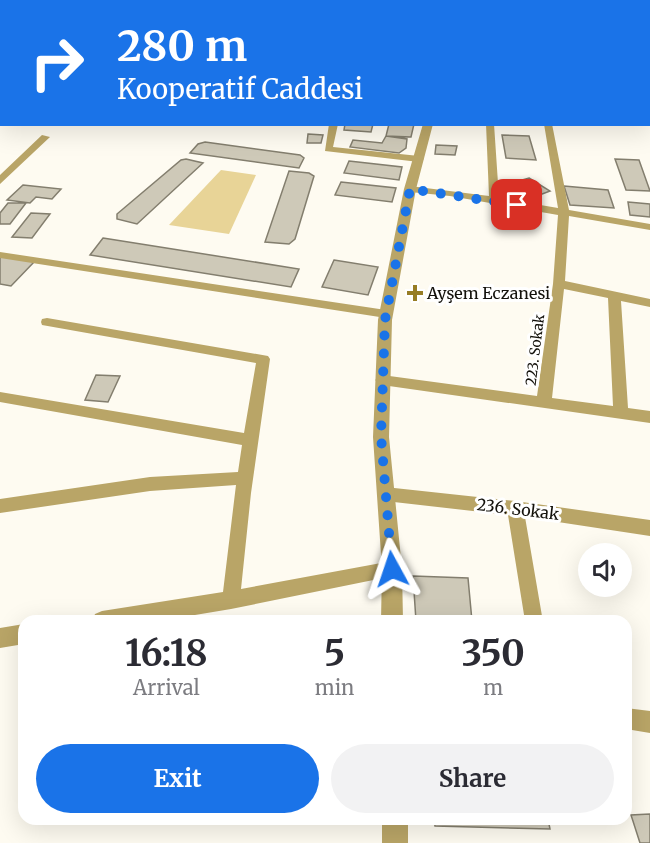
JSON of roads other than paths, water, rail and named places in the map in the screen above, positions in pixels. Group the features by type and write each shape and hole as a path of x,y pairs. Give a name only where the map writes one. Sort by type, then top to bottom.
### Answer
{"street":[{"path":"334,126 328,149 419,159"},
{"path":"392,615 392,569 381,436 386,314 410,189 427,126"},
{"path":"490,126 494,201"},
{"name":"223. Sokak","path":"544,401 559,284 564,212 548,126"},
{"path":"0,181 45,136"},
{"path":"410,189 650,227"},
{"path":"0,255 386,314"},
{"path":"559,284 650,303"},
{"path":"614,295 621,412"},
{"path":"47,322 263,359 245,478 231,600"},
{"path":"382,380 650,417"},
{"path":"0,397 251,440"},
{"path":"0,506 150,484 245,478"},
{"name":"236. Sokak","path":"385,494 515,508 650,528"},
{"path":"515,508 532,615"},
{"path":"139,615 392,569"},
{"path":"0,638 18,635"},
{"path":"632,720 650,722"},
{"path":"395,825 395,843"}],"place":[{"name":"Ayşem Eczanesi","path":"415,293"}]}
